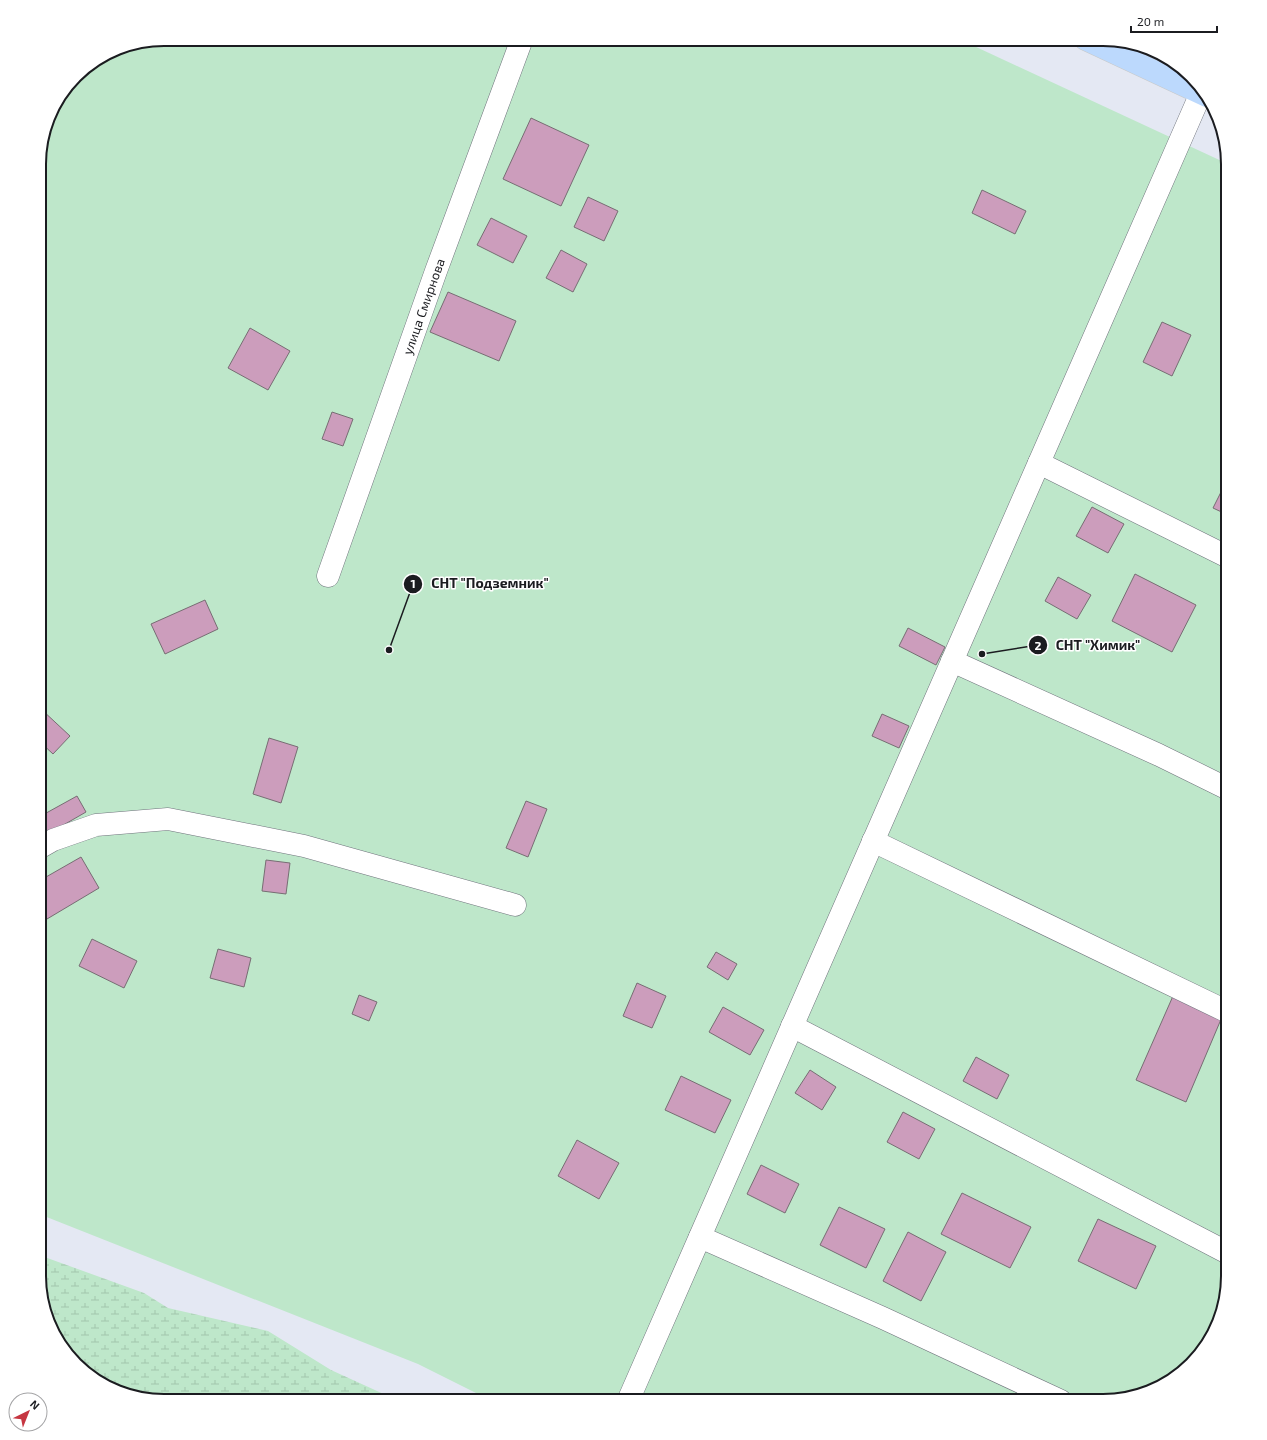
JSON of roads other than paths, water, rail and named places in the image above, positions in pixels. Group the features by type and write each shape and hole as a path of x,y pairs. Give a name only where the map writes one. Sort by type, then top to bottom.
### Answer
{"main road":[{"path":"1100,46 1197,92"}],"street":[{"name":"улица Смирнова","path":"328,576 433,278 519,46"},
{"path":"631,1394 1039,463 1202,100"},
{"path":"1039,463 1221,554"},
{"path":"952,661 1159,755 1221,786"},
{"path":"46,844 52,840 96,825 168,819 304,846 515,905"},
{"path":"873,841 1221,1009"},
{"path":"792,1026 907,1087 1221,1248"},
{"path":"700,1237 883,1318 1047,1394"}],"place":[{"name":"СНТ \"Подземник\"","path":"389,650"},
{"name":"СНТ \"Химик\"","path":"982,654"}]}
